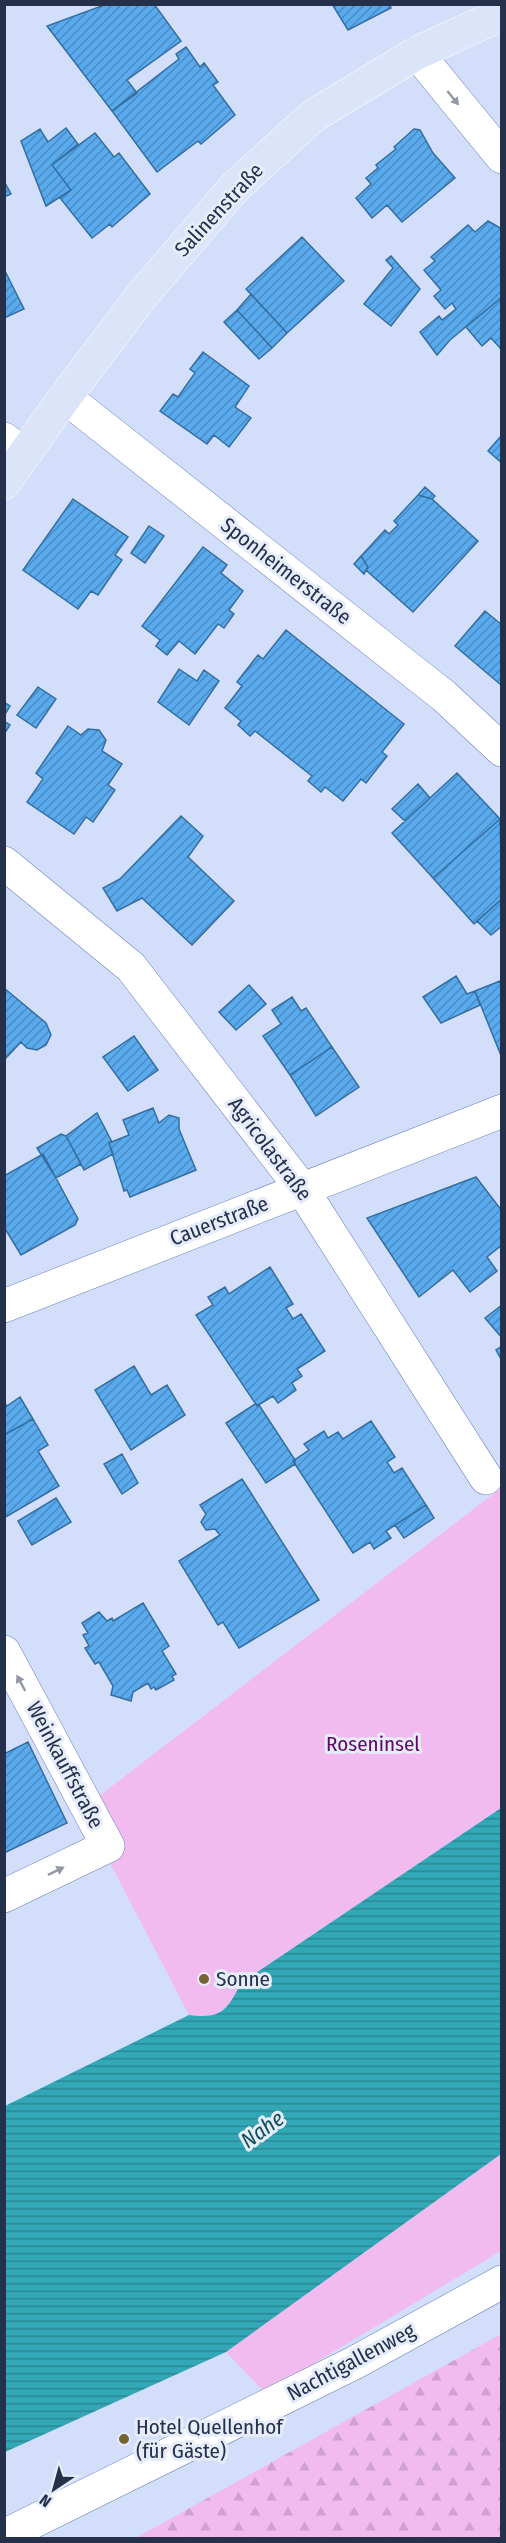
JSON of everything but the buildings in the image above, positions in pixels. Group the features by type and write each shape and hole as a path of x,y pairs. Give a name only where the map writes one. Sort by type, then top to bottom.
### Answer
{"main road":[{"name":"Salinenstraße","path":"4,483 14,447 65,397 144,293 235,187 313,116 417,53 501,14"}],"street":[{"path":"417,53 501,157"},
{"name":"Sponheimerstraße","path":"65,397 444,696 501,750"},
{"name":"Agricolastraße","path":"4,863 131,967 302,1189 486,1478"},
{"name":"Cauerstraße","path":"4,1306 501,1112"},
{"name":"Weinkauffstraße","path":"4,1652 108,1846 4,1896"},
{"name":"Nachtigallenweg","path":"4,2536 354,2363 501,2282"}],"green space":[{"name":"Roseninsel","path":"501,1488 501,1808 241,1983 222,2011 209,2016 189,2015 82,1809"},
{"path":"501,2154 501,2251 265,2393 226,2352"},
{"path":"501,2334 501,2538 136,2538"}],"water":[{"name":"Nahe","path":"501,1808 501,2154 226,2352 5,2452 5,2106 189,2015 209,2016 222,2011 241,1983"}],"place":[{"name":"Sonne","path":"204,1979"},
{"name":"Hotel Quellenhof (für Gäste)","path":"124,2439"}]}
